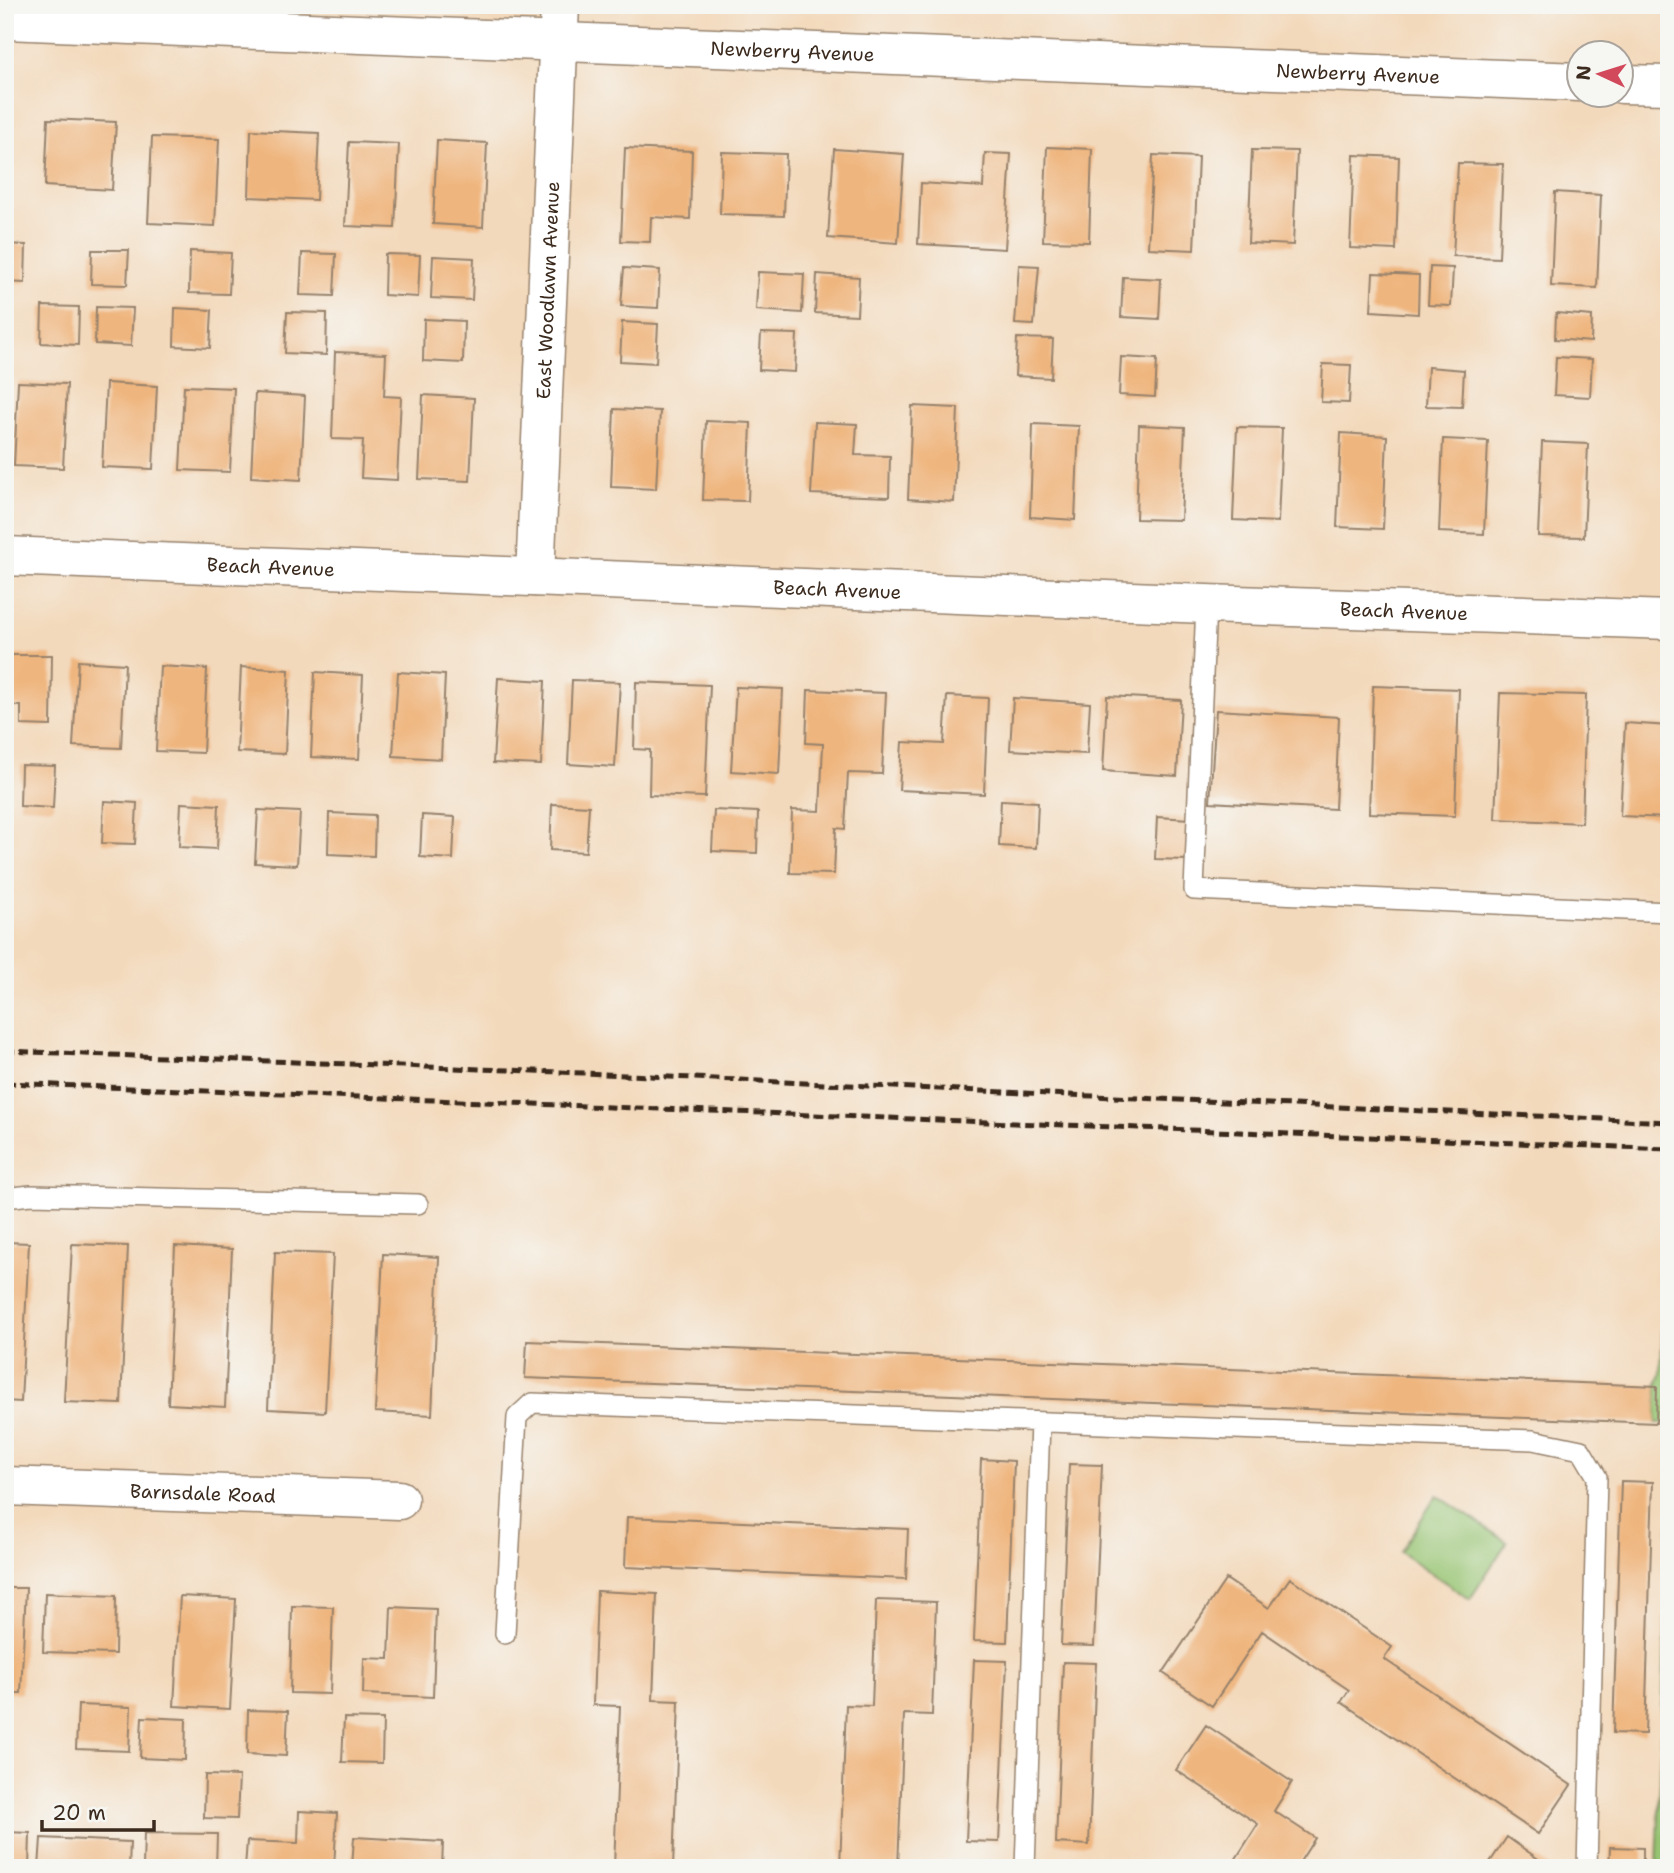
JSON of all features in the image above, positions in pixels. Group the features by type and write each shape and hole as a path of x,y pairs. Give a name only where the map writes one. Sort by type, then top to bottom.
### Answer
{"street":[{"name":"East Woodlawn Avenue","path":"535,577 560,5"},
{"name":"Newberry Avenue","path":"5,20 1566,81"},
{"path":"1636,84 1669,85"},
{"name":"Beach Avenue","path":"5,556 1669,620"},
{"name":"Barnsdale Road","path":"5,1486 399,1500"}],"lane":[{"path":"1206,604 1194,890 1669,912"},
{"path":"5,1198 31,1195 418,1204"},
{"path":"506,1634 517,1417 532,1403 1533,1440 1581,1450 1597,1477 1587,1868"},
{"path":"1025,1868 1040,1422"}],"green space":[{"path":"1664,1287 1669,1287 1669,1423 1656,1423 1657,1386 1661,1374"},
{"path":"1437,1495 1507,1542 1470,1599 1400,1552"},
{"path":"1669,1525 1669,1868 1657,1868"}],"building":[{"path":"48,119 116,122 112,190 45,186"},
{"path":"5,123 14,124 11,191 5,191"},
{"path":"251,130 319,133 316,200 249,197"},
{"path":"152,137 219,139 215,226 148,223"},
{"path":"437,140 487,143 483,227 433,224"},
{"path":"349,142 399,144 395,228 345,226"},
{"path":"1047,147 1092,149 1089,242 1043,241"},
{"path":"625,148 692,151 690,219 651,217 650,242 621,241"},
{"path":"834,149 904,154 898,243 828,238"},
{"path":"1252,150 1297,151 1293,245 1248,243"},
{"path":"722,152 786,154 784,216 720,214"},
{"path":"985,153 1011,154 1005,249 918,244 921,183 983,187"},
{"path":"1153,155 1198,157 1194,250 1148,248"},
{"path":"1354,155 1399,157 1396,250 1350,248"},
{"path":"1458,163 1503,164 1499,258 1453,256"},
{"path":"1555,192 1601,195 1597,288 1551,286"},
{"path":"5,244 26,245 25,283 5,282"},
{"path":"92,250 129,250 127,285 91,284"},
{"path":"190,251 231,253 229,294 189,293"},
{"path":"302,253 336,254 334,296 300,295"},
{"path":"385,254 420,255 418,297 384,295"},
{"path":"433,256 474,258 472,300 431,298"},
{"path":"1019,265 1039,266 1034,325 1015,324"},
{"path":"1430,267 1453,268 1451,306 1428,305"},
{"path":"624,268 660,270 658,308 621,306"},
{"path":"758,272 804,274 802,313 756,310"},
{"path":"1373,273 1419,275 1418,314 1371,311"},
{"path":"817,274 859,277 857,315 815,313"},
{"path":"1123,277 1161,279 1159,319 1121,317"},
{"path":"42,306 79,307 78,345 41,343"},
{"path":"96,307 133,308 131,346 95,344"},
{"path":"175,308 212,310 210,348 174,346"},
{"path":"287,312 327,313 326,355 285,353"},
{"path":"1556,313 1592,316 1591,342 1555,339"},
{"path":"424,319 464,321 463,363 423,361"},
{"path":"622,322 658,324 656,363 620,361"},
{"path":"761,333 797,334 795,372 759,370"},
{"path":"1017,338 1053,339 1051,378 1015,376"},
{"path":"335,352 386,354 384,396 401,397 397,480 361,478 363,440 332,439"},
{"path":"1121,357 1157,359 1155,397 1119,395"},
{"path":"1556,357 1592,359 1590,397 1554,395"},
{"path":"1323,364 1351,365 1349,403 1321,402"},
{"path":"1428,367 1464,370 1462,407 1426,406"},
{"path":"18,382 67,384 63,468 14,466"},
{"path":"106,383 157,386 153,469 102,467"},
{"path":"184,386 234,388 230,472 180,470"},
{"path":"255,393 305,396 301,480 251,477"},
{"path":"423,395 474,398 470,481 419,479"},
{"path":"912,406 958,408 954,502 908,499"},
{"path":"614,409 660,411 656,489 611,487"},
{"path":"706,421 751,423 748,501 703,500"},
{"path":"815,422 857,424 855,455 890,456 889,497 811,494"},
{"path":"1033,424 1079,426 1075,520 1030,517"},
{"path":"1139,425 1185,427 1181,520 1136,519"},
{"path":"1237,427 1282,428 1278,522 1233,520"},
{"path":"1341,433 1387,436 1383,529 1337,527"},
{"path":"1443,439 1488,441 1484,534 1439,532"},
{"path":"1542,442 1588,444 1584,537 1538,536"},
{"path":"5,655 52,655 51,726 21,725 21,706 5,705"},
{"path":"78,661 125,664 121,748 73,746"},
{"path":"160,666 207,669 203,753 156,751"},
{"path":"241,667 289,670 285,754 237,752"},
{"path":"315,672 363,675 359,759 311,757"},
{"path":"398,672 445,675 441,759 393,756"},
{"path":"498,678 545,681 541,765 493,763"},
{"path":"572,680 620,682 615,767 568,764"},
{"path":"636,682 710,685 705,797 649,795 650,750 634,749"},
{"path":"1373,686 1459,689 1455,816 1369,813"},
{"path":"736,687 783,689 779,774 731,771"},
{"path":"808,690 886,693 882,774 848,773 845,829 836,828 834,874 790,873 792,810 820,811 823,744 806,743"},
{"path":"1500,693 1586,695 1582,823 1495,819"},
{"path":"947,696 988,698 984,794 899,790 902,742 944,744"},
{"path":"1107,696 1181,700 1177,776 1103,771"},
{"path":"1013,698 1090,703 1087,754 1010,750"},
{"path":"1216,710 1339,717 1335,809 1210,802"},
{"path":"1625,723 1669,726 1669,818 1620,816"},
{"path":"21,765 55,766 53,808 20,806"},
{"path":"1001,800 1038,802 1036,848 999,846"},
{"path":"104,801 137,803 135,844 102,843"},
{"path":"181,803 219,805 217,849 179,847"},
{"path":"552,804 589,806 586,852 550,850"},
{"path":"258,810 300,812 297,865 255,863"},
{"path":"714,810 758,812 757,853 712,851"},
{"path":"329,813 375,815 374,856 328,854"},
{"path":"422,815 455,817 453,859 420,857"},
{"path":"1157,817 1190,819 1188,860 1155,859"},
{"path":"5,1242 29,1243 21,1402 5,1401"},
{"path":"72,1244 128,1246 121,1404 64,1402"},
{"path":"175,1246 232,1249 225,1407 168,1404"},
{"path":"275,1252 333,1254 325,1412 268,1409"},
{"path":"383,1254 439,1257 432,1415 375,1412"},
{"path":"527,1341 1657,1386 1656,1423 525,1378"},
{"path":"981,1459 1014,1461 1007,1642 974,1641"},
{"path":"1069,1464 1102,1465 1094,1646 1061,1645"},
{"path":"1621,1481 1653,1482 1645,1734 1613,1733"},
{"path":"627,1517 908,1529 906,1579 625,1567"},
{"path":"1290,1578 1392,1647 1384,1659 1571,1785 1538,1834 1341,1702 1349,1690 1262,1631 1212,1706 1163,1673 1226,1579 1269,1608"},
{"path":"5,1588 26,1588 21,1693 5,1693"},
{"path":"597,1591 657,1594 653,1700 679,1701 673,1868 614,1868 620,1706 593,1705"},
{"path":"45,1593 116,1596 115,1654 43,1652"},
{"path":"180,1596 236,1599 230,1709 174,1706"},
{"path":"876,1600 936,1602 932,1715 904,1714 898,1868 840,1868 846,1705 872,1706"},
{"path":"292,1606 333,1607 330,1694 290,1693"},
{"path":"391,1607 436,1609 433,1697 363,1694 364,1658 389,1659"},
{"path":"974,1660 1007,1661 999,1842 966,1841"},
{"path":"1063,1662 1096,1663 1089,1845 1056,1843"},
{"path":"78,1705 131,1707 129,1751 76,1749"},
{"path":"248,1710 288,1711 286,1756 247,1754"},
{"path":"142,1717 186,1719 185,1760 140,1758"},
{"path":"344,1718 383,1719 382,1763 342,1762"},
{"path":"1206,1725 1292,1782 1274,1811 1315,1838 1296,1868 1230,1868 1258,1824 1176,1770"},
{"path":"205,1775 239,1776 237,1819 204,1818"},
{"path":"299,1811 337,1813 334,1868 245,1868 247,1841 298,1843"},
{"path":"5,1832 30,1833 29,1868 5,1868"},
{"path":"144,1833 217,1834 216,1868 143,1868"},
{"path":"354,1837 443,1842 442,1868 352,1868"},
{"path":"1507,1837 1551,1868 1486,1868"},
{"path":"41,1838 130,1842 129,1868 39,1868"},
{"path":"1610,1847 1643,1848 1643,1868 1609,1868"}],"railway":[{"path":"5,1051 560,1072 1669,1122"},
{"path":"5,1083 1669,1149"}]}
